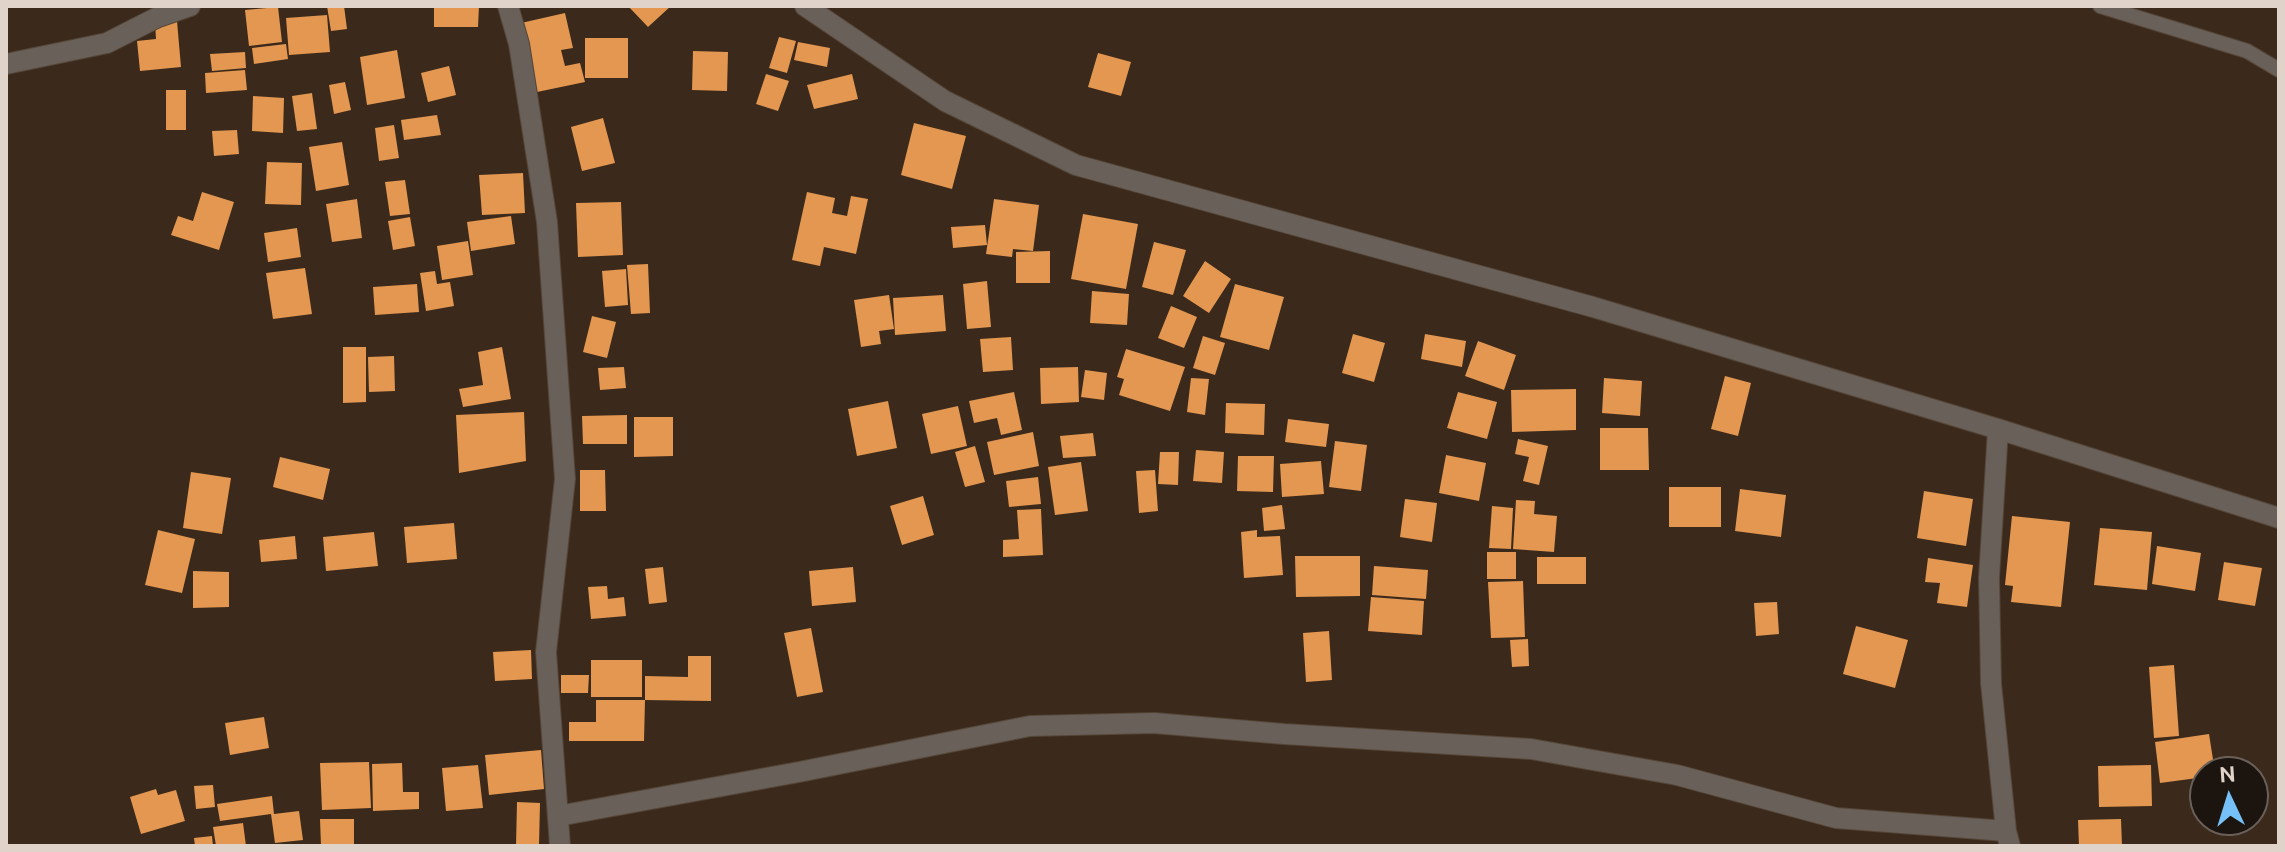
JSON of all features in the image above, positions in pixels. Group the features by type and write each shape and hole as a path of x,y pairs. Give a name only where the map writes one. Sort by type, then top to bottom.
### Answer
{"street":[{"path":"6,64 107,43 158,17 190,6"},
{"path":"508,6 519,44 547,222 565,479 546,652 560,846"},
{"path":"805,6 945,101 1076,165 1593,307 1998,429 2279,518"},
{"path":"558,816 1030,726 1154,723 1531,749 1677,775 1836,818 2008,839 1991,683 1989,593 1998,429"}],"lane":[{"path":"2100,6 2247,51 2279,70"}],"building":[{"path":"327,6 344,6 347,29 331,31"},
{"path":"434,6 479,6 478,27 434,27"},
{"path":"628,6 671,6 648,27"},
{"path":"278,7 282,42 249,46 245,10"},
{"path":"565,13 573,48 561,50 565,66 580,63 585,82 537,92 521,23"},
{"path":"327,15 330,52 289,55 286,18"},
{"path":"177,21 181,67 140,71 137,41 156,39 155,23"},
{"path":"779,37 796,41 787,73 769,68"},
{"path":"585,38 628,38 628,78 585,78"},
{"path":"798,42 830,48 827,67 794,60"},
{"path":"286,44 288,59 254,64 252,48"},
{"path":"397,50 405,98 367,105 360,57"},
{"path":"693,51 728,52 727,91 692,90"},
{"path":"245,52 246,68 212,71 210,54"},
{"path":"1098,53 1131,62 1121,96 1088,87"},
{"path":"449,66 456,95 428,102 421,73"},
{"path":"245,70 247,90 206,93 205,73"},
{"path":"766,74 789,81 778,111 756,104"},
{"path":"852,74 858,99 814,109 807,85"},
{"path":"345,82 351,110 334,114 329,85"},
{"path":"166,90 186,90 186,130 166,130"},
{"path":"312,93 317,129 297,131 292,96"},
{"path":"253,96 284,98 283,133 252,131"},
{"path":"437,115 441,135 404,140 401,120"},
{"path":"603,118 615,163 582,171 571,127"},
{"path":"914,123 966,136 952,189 901,175"},
{"path":"394,125 399,158 379,161 375,128"},
{"path":"237,130 239,154 214,156 212,131"},
{"path":"342,142 349,185 316,191 309,147"},
{"path":"267,162 302,163 301,205 265,204"},
{"path":"523,173 525,213 482,215 479,175"},
{"path":"405,180 410,214 390,216 385,182"},
{"path":"202,192 234,202 219,250 171,235 178,216 193,221"},
{"path":"807,192 835,198 832,213 847,216 851,196 868,199 856,254 824,247 820,266 792,260"},
{"path":"357,199 362,238 332,242 326,204"},
{"path":"994,199 1039,205 1033,251 1013,249 1012,257 986,254"},
{"path":"621,202 623,255 578,257 576,203"},
{"path":"1083,214 1138,224 1126,289 1071,279"},
{"path":"511,216 515,244 471,251 467,222"},
{"path":"410,217 415,246 393,250 388,221"},
{"path":"985,225 987,245 953,248 951,227"},
{"path":"297,228 301,257 268,262 264,233"},
{"path":"468,241 473,275 442,280 437,246"},
{"path":"1154,242 1186,250 1173,295 1142,287"},
{"path":"1050,251 1050,283 1016,283 1016,252"},
{"path":"1205,261 1231,279 1209,313 1183,296"},
{"path":"648,264 650,313 631,314 627,265"},
{"path":"305,268 312,314 273,319 266,273"},
{"path":"626,269 628,305 605,307 602,271"},
{"path":"435,271 437,284 450,282 454,306 426,311 420,273"},
{"path":"987,281 991,327 967,329 963,284"},
{"path":"417,284 419,312 375,315 373,287"},
{"path":"1235,284 1284,297 1269,350 1220,337"},
{"path":"1092,291 1129,294 1127,325 1090,323"},
{"path":"889,295 894,329 879,331 881,344 861,347 854,300"},
{"path":"943,295 946,331 895,335 893,298"},
{"path":"1171,306 1197,317 1184,348 1158,338"},
{"path":"592,316 616,322 607,358 583,352"},
{"path":"1353,334 1385,343 1374,382 1342,373"},
{"path":"1425,334 1466,341 1462,367 1421,359"},
{"path":"1203,336 1225,343 1215,375 1193,368"},
{"path":"1011,337 1013,370 983,372 980,339"},
{"path":"1478,341 1516,355 1504,390 1465,376"},
{"path":"343,347 366,347 366,402 343,403"},
{"path":"502,347 511,399 463,407 459,389 483,385 478,352"},
{"path":"1126,349 1185,367 1170,411 1119,395 1124,379 1117,377"},
{"path":"394,356 395,391 369,392 368,357"},
{"path":"624,367 626,388 600,390 598,368"},
{"path":"1078,367 1079,402 1041,404 1040,368"},
{"path":"1085,370 1107,373 1104,400 1081,397"},
{"path":"1725,376 1751,383 1738,436 1711,429"},
{"path":"1191,378 1209,379 1205,415 1187,412"},
{"path":"1604,378 1642,381 1640,416 1602,413"},
{"path":"1576,389 1576,430 1512,432 1511,390"},
{"path":"1014,392 1022,430 1001,435 997,418 974,423 969,401"},
{"path":"1458,392 1497,402 1487,439 1447,428"},
{"path":"888,401 897,448 857,456 848,409"},
{"path":"1226,403 1265,404 1264,435 1225,433"},
{"path":"958,406 967,446 931,454 922,414"},
{"path":"524,412 526,461 459,473 456,415"},
{"path":"627,415 627,444 583,444 582,416"},
{"path":"634,417 673,417 673,456 634,457"},
{"path":"1288,419 1329,424 1326,447 1285,442"},
{"path":"1600,428 1648,428 1649,470 1600,470"},
{"path":"1033,432 1039,466 994,475 987,442"},
{"path":"1093,433 1096,456 1063,458 1060,436"},
{"path":"1518,439 1548,446 1539,485 1523,481 1529,457 1515,454"},
{"path":"1335,441 1367,445 1361,491 1329,487"},
{"path":"975,446 985,482 965,487 955,452"},
{"path":"1196,450 1224,452 1222,483 1193,481"},
{"path":"1160,452 1179,452 1178,485 1158,484"},
{"path":"1446,455 1486,463 1479,501 1439,493"},
{"path":"1238,456 1274,456 1273,492 1237,491"},
{"path":"280,457 330,469 323,500 273,487"},
{"path":"1321,461 1324,494 1282,497 1280,464"},
{"path":"1081,462 1088,511 1055,515 1048,467"},
{"path":"580,470 605,470 606,511 580,511"},
{"path":"1155,470 1158,511 1139,513 1136,471"},
{"path":"191,472 231,478 222,534 183,528"},
{"path":"1038,477 1041,504 1009,507 1006,481"},
{"path":"1669,487 1721,487 1721,527 1669,527"},
{"path":"1740,489 1786,495 1781,537 1735,531"},
{"path":"1924,491 1973,499 1966,546 1917,538"},
{"path":"923,496 934,535 902,545 890,506"},
{"path":"1405,499 1437,503 1432,542 1400,537"},
{"path":"1516,500 1535,501 1534,514 1557,516 1554,552 1513,549"},
{"path":"1282,505 1285,529 1264,531 1262,508"},
{"path":"1492,506 1513,508 1511,549 1489,548"},
{"path":"1041,509 1043,555 1003,557 1003,540 1019,539 1017,510"},
{"path":"2012,516 2070,522 2061,607 2011,602 2013,586 2005,585"},
{"path":"454,523 457,559 407,563 404,527"},
{"path":"2100,528 2152,532 2147,590 2094,585"},
{"path":"158,530 195,539 182,593 145,585"},
{"path":"1257,530 1257,537 1280,536 1283,575 1244,578 1241,532"},
{"path":"374,532 378,566 326,571 323,537"},
{"path":"295,536 297,559 261,562 259,540"},
{"path":"2157,546 2201,553 2195,591 2152,584"},
{"path":"1487,552 1516,552 1516,579 1487,579"},
{"path":"1295,556 1360,556 1360,596 1296,597"},
{"path":"1537,557 1586,557 1586,584 1537,584"},
{"path":"1928,558 1973,565 1967,607 1937,603 1940,583 1925,582"},
{"path":"2224,562 2262,568 2255,606 2218,600"},
{"path":"1374,566 1428,570 1426,599 1372,595"},
{"path":"663,567 667,602 649,604 645,569"},
{"path":"853,567 856,602 812,606 809,571"},
{"path":"193,571 229,572 229,607 193,608"},
{"path":"1523,581 1525,637 1491,638 1488,582"},
{"path":"607,586 608,599 624,597 626,616 591,619 588,587"},
{"path":"1371,597 1424,601 1422,635 1368,631"},
{"path":"1777,602 1779,634 1756,636 1754,603"},
{"path":"1856,626 1908,640 1895,688 1843,674"},
{"path":"811,628 823,692 797,697 784,633"},
{"path":"1329,631 1332,680 1306,682 1303,633"},
{"path":"1528,639 1529,666 1512,667 1510,640"},
{"path":"531,650 532,679 495,681 493,652"},
{"path":"688,656 711,656 711,701 645,700 645,676 688,677"},
{"path":"591,660 642,660 642,697 591,697"},
{"path":"2174,665 2179,736 2154,738 2149,667"},
{"path":"561,675 589,675 588,693 561,693"},
{"path":"596,700 645,700 644,741 569,741 569,722 596,722"},
{"path":"264,717 269,748 230,755 225,723"},
{"path":"2209,734 2212,756 2189,756 2189,779 2160,783 2155,742"},
{"path":"541,750 544,789 489,795 485,755"},
{"path":"369,762 371,808 322,810 320,763"},
{"path":"402,763 403,792 419,792 419,809 373,811 372,764"},
{"path":"478,765 483,808 446,811 442,768"},
{"path":"2151,765 2152,806 2099,807 2098,766"},
{"path":"213,785 215,807 196,809 194,786"},
{"path":"156,789 158,795 176,790 185,821 141,834 130,797"},
{"path":"272,796 274,814 299,811 303,840 275,843 271,814 220,821 217,804"},
{"path":"517,802 540,803 539,846 516,846"},
{"path":"320,819 354,819 354,846 321,846"},
{"path":"2121,819 2122,846 2079,846 2078,820"},
{"path":"243,823 246,846 216,846 213,827"},
{"path":"212,836 213,846 195,846 194,838"}]}
